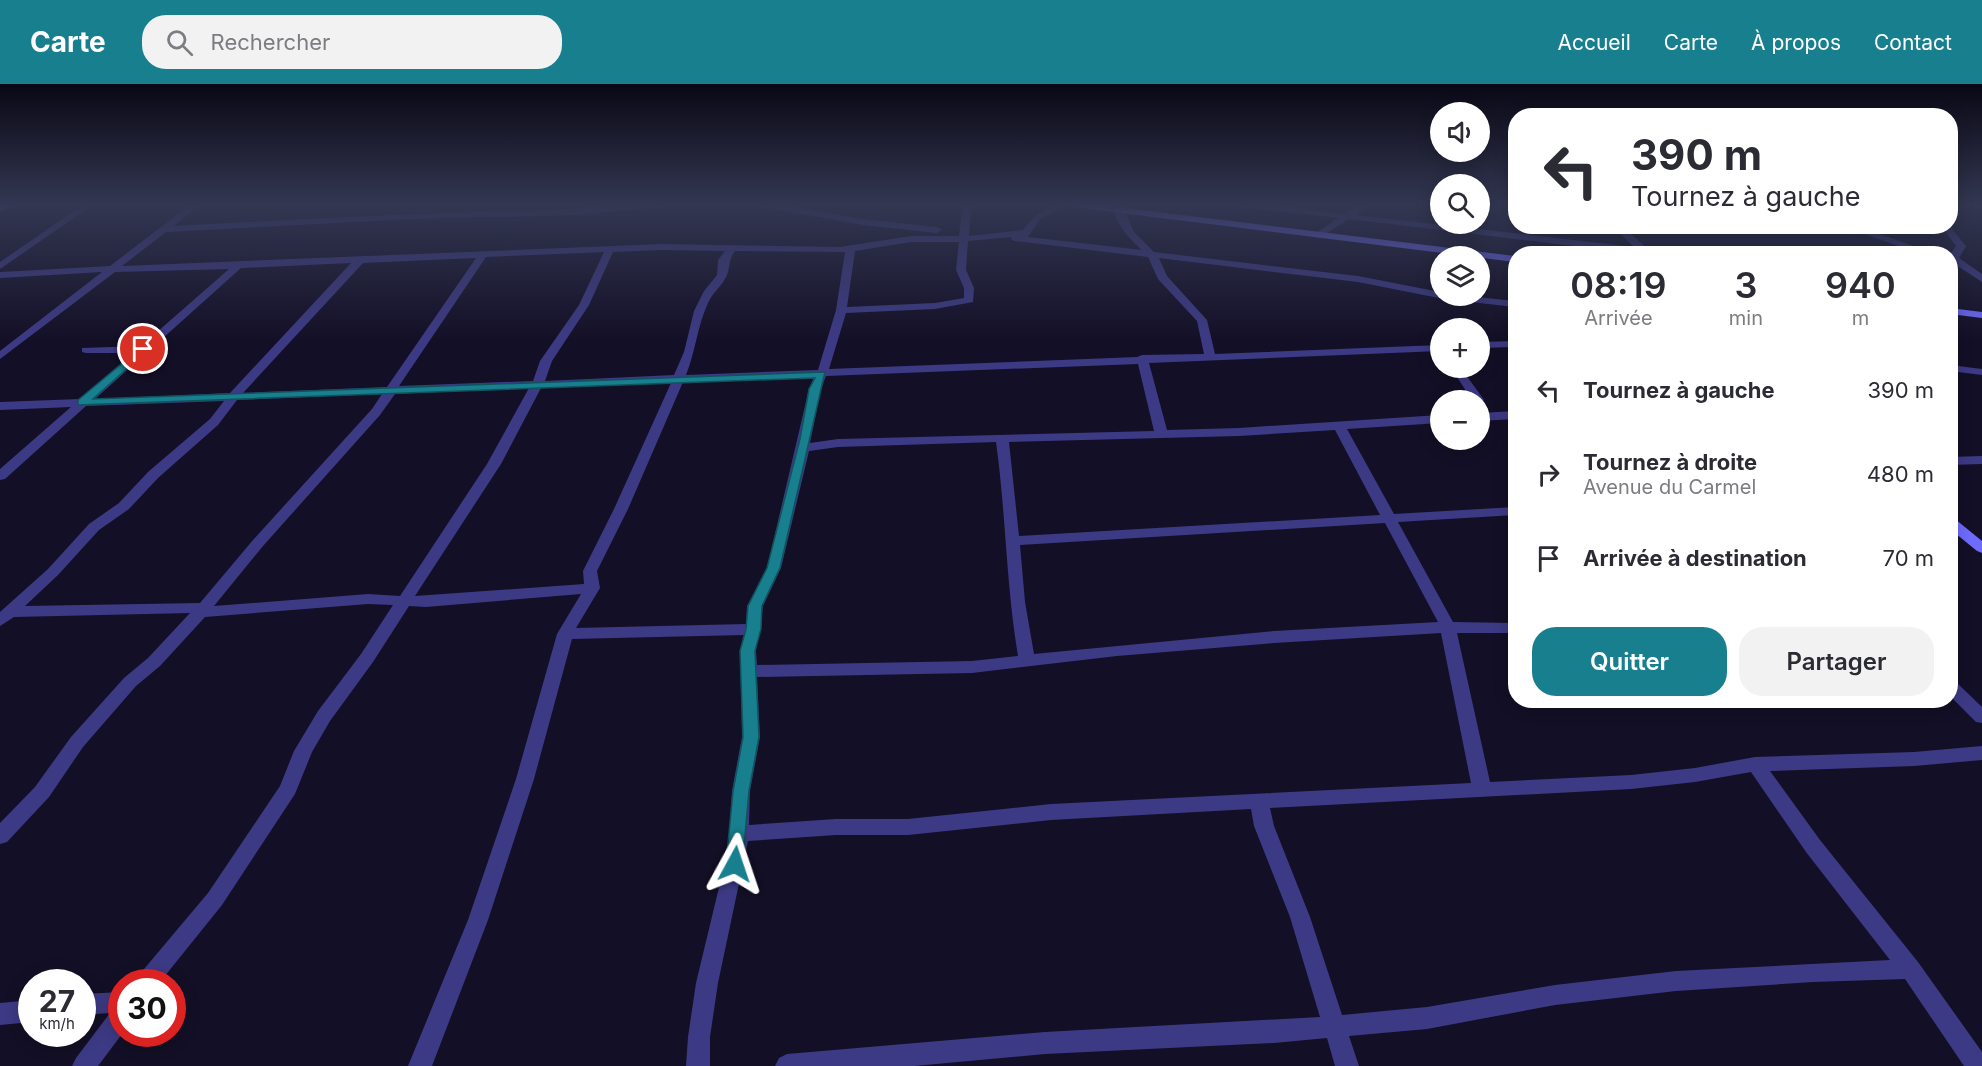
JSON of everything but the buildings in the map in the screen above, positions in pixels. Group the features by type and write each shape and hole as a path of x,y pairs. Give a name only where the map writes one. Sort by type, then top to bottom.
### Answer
{"street":[{"path":"0,266 23,250"},
{"path":"0,356 138,250"},
{"path":"0,275 82,269 112,270 589,250"},
{"path":"158,969 215,899 250,847 288,789 303,751 324,716 367,658 512,435 537,385 546,361 584,305 610,250"},
{"path":"420,1066 478,920 518,801 565,634 592,588 590,571 621,509 690,352 692,336 711,285 722,276 723,260 731,250"},
{"path":"698,1066 699,1037 707,983 733,877 741,791 751,737 748,651 755,606 774,568 815,389 822,375 841,310 850,250"},
{"path":"841,310 935,306 968,300 969,288 961,270 963,250"},
{"path":"1113,250 1358,279 1430,293"},
{"path":"1147,250 1153,256 1162,278 1202,320 1210,356"},
{"path":"1440,250 1508,258"},
{"path":"0,836 42,792 77,741 130,682 154,662 202,610 310,483 349,445 391,390 484,254"},
{"path":"3,618 53,572 94,527 124,506 153,476 214,422 234,397 361,259"},
{"path":"1958,262 1982,279"},
{"path":"0,476 239,265"},
{"path":"1490,301 1508,303"},
{"path":"1958,312 1982,315"},
{"path":"1490,345 1508,344"},
{"path":"0,406 822,375 1143,358 1430,348"},
{"path":"86,350 143,349"},
{"path":"1143,358 1161,433"},
{"path":"1958,369 1982,372"},
{"path":"1490,417 1508,415"},
{"path":"801,448 837,443 1239,432 1430,420"},
{"path":"1339,425 1448,627 1482,789"},
{"path":"1002,440 1008,479 1011,541 1027,659"},
{"path":"1958,461 1982,460"},
{"path":"1011,541 1508,511"},
{"path":"1958,528 1982,548"},
{"path":"3,618 202,610 369,599 426,602 592,588"},
{"path":"748,671 972,667 1027,659 1249,639 1448,627 1508,628"},
{"path":"565,634 753,629"},
{"path":"1958,694 1982,717"},
{"path":"738,834 836,827 909,827 1051,812 1631,782 1695,775 1755,764 1914,759 1982,753"},
{"path":"1755,764 1813,846 1910,969 1978,1066"},
{"path":"1259,802 1264,826 1300,917 1347,1066"},
{"path":"787,1066 1045,1043 1201,1037 1336,1027 1427,1018 1555,995 1676,981 1813,972 1910,969"},
{"path":"0,1014 18,1012"},
{"path":"84,1066 108,1034"}],"route":[{"path":"143,349 82,402 587,384 689,378 822,375 815,389 786,521 776,551 774,568 755,606 748,651 751,737 741,791 738,850 735,864"}]}
